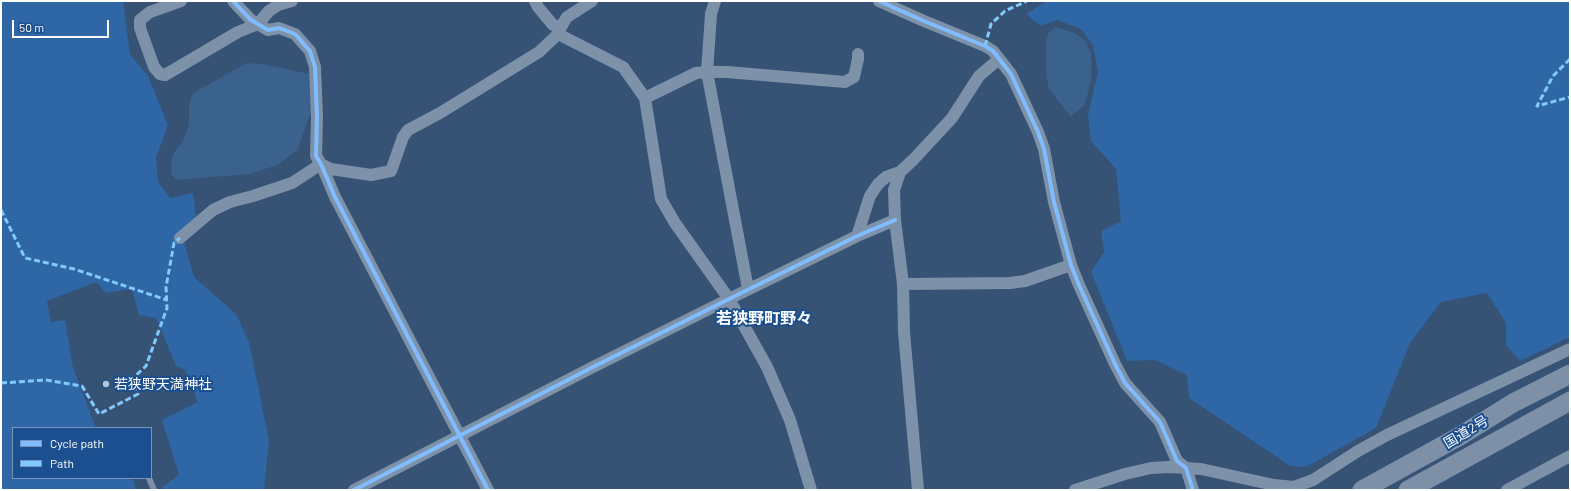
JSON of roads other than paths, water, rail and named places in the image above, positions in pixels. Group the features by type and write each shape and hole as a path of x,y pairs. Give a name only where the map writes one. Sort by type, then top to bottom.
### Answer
{"highway":[{"name":"国道2号","path":"1362,490 1460,436 1513,403 1570,374"},
{"name":"国道2号","path":"1408,490 1570,401"}],"street":[{"path":"181,1 150,12 140,20 140,28 154,67 160,74 165,75 238,32 258,24 269,11 278,5 292,1"},
{"path":"233,1 251,20 268,30 279,28 295,34 310,51 315,68 317,117 316,156 335,197 488,490"},
{"path":"535,1 538,7 559,31 623,67 645,98 661,199 675,223 729,299 767,368 787,413 810,490"},
{"path":"321,164 331,169 371,175 391,171 408,130 440,113 539,52 559,31 567,17 592,1"},
{"path":"715,1 711,14 707,72 748,290"},
{"path":"879,1 985,46 993,51 1011,74 1044,149 1054,202 1071,265 1094,318 1125,383 1160,422 1177,461 1186,468 1193,490"},
{"path":"645,98 696,73 707,72 727,72 845,82 854,77 858,54"},
{"path":"918,490 904,332 903,284 895,220 894,190 900,172 952,118 979,76 999,59"},
{"path":"180,238 213,210 230,202 292,183 321,164"},
{"path":"857,236 870,196 878,184 886,177 900,172"},
{"path":"354,490 729,299 857,236 895,220"},
{"path":"903,284 1010,283 1025,281 1071,265"},
{"path":"1075,490 1125,474 1151,468 1169,467 1201,469 1274,485 1294,487 1313,480 1358,451 1387,435 1570,349"},
{"path":"1510,489 1570,456"}],"lane":[{"path":"148,479 154,490"}],"place":[{"name":"若狭野天満神社","path":"106,384"}],"district":[{"name":"若狭野町野々","path":"764,319"}]}
